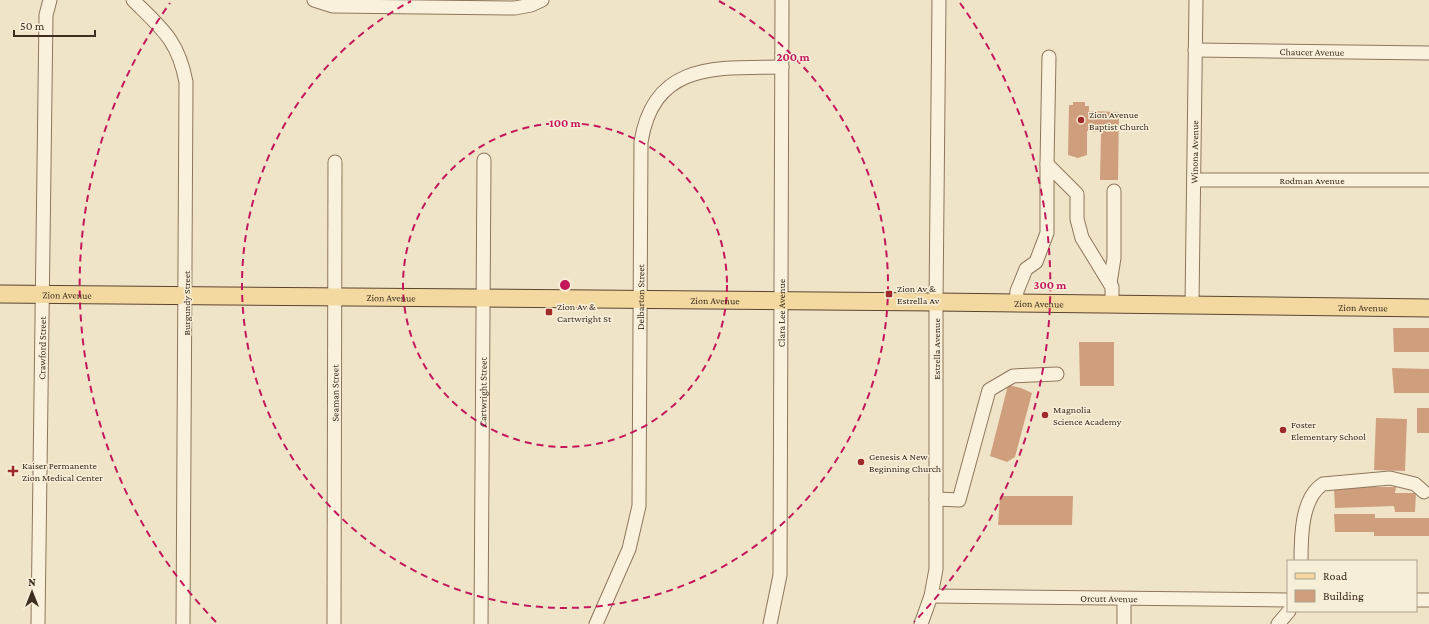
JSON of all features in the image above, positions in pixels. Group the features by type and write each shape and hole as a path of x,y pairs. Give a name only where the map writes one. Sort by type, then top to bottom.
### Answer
{"main road":[{"name":"Zion Avenue","path":"0,294 1192,304 1429,308"}],"street":[{"name":"Crawford Street","path":"38,624 41,295 46,15 50,0"},
{"name":"Burgundy Street","path":"133,0 169,36 180,57 186,82 183,624"},
{"path":"314,0 333,6 515,8 531,5 542,0"},
{"name":"Clara Lee Avenue","path":"770,624 780,575 782,0"},
{"name":"Estrella Avenue","path":"921,624 931,596 936,569 936,302 940,0"},
{"name":"Winona Avenue","path":"1192,304 1196,0"},
{"name":"Chaucer Avenue","path":"1195,50 1429,53"},
{"path":"1016,303 1017,291 1026,269 1036,262 1047,233 1049,57"},
{"name":"Delbarton Street","path":"596,624 630,548 639,506 641,142 644,126 650,111 656,102 671,86 689,75 699,71 720,68 782,67"},
{"name":"Cartwright Street","path":"481,624 484,160"},
{"name":"Seaman Street","path":"334,624 335,162"},
{"path":"1047,164 1076,194 1077,219 1082,238 1112,287 1112,304"},
{"name":"Rodman Avenue","path":"1194,180 1429,180"},
{"path":"1110,283 1114,258 1114,191"},
{"path":"936,499 959,500 989,390 1013,376 1057,374"},
{"path":"1301,560 1302,521 1315,489 1323,484 1390,478 1415,484 1424,492"},
{"name":"Orcutt Avenue","path":"931,596 1287,600"},
{"path":"1124,598 1124,624"},
{"path":"1417,600 1429,600"},
{"path":"1278,624 1288,612"}],"building":[{"path":"1073,102 1085,102 1085,106 1089,106 1089,111 1119,112 1118,180 1100,180 1101,132 1087,131 1087,155 1078,158 1068,155 1069,105 1073,105"},
{"path":"1393,328 1429,328 1429,352 1394,352"},
{"path":"1079,342 1114,342 1114,386 1080,386"},
{"path":"1392,368 1429,369 1429,393 1394,393"},
{"path":"1008,385 1021,388 1032,393 1015,457 1007,462 990,456"},
{"path":"1417,408 1429,408 1429,433 1417,433"},
{"path":"1376,418 1407,419 1405,471 1374,470"},
{"path":"1334,487 1396,487 1395,493 1416,493 1415,512 1395,512 1394,506 1335,508"},
{"path":"1000,496 1073,496 1072,525 998,525"},
{"path":"1334,514 1375,514 1375,518 1429,518 1429,536 1374,536 1374,532 1335,532"}],"place":[{"name":"Zion Avenue Baptist Church","path":"1081,120"},
{"name":"Zion Av & Estrella Av","path":"889,294"},
{"name":"Zion Av & Cartwright St","path":"549,312"},
{"name":"Magnolia Science Academy","path":"1045,415"},
{"name":"Foster Elementary School","path":"1283,430"},
{"name":"Genesis A New Beginning Church","path":"861,462"},
{"name":"Kaiser Permanente Zion Medical Center","path":"13,471"}]}
